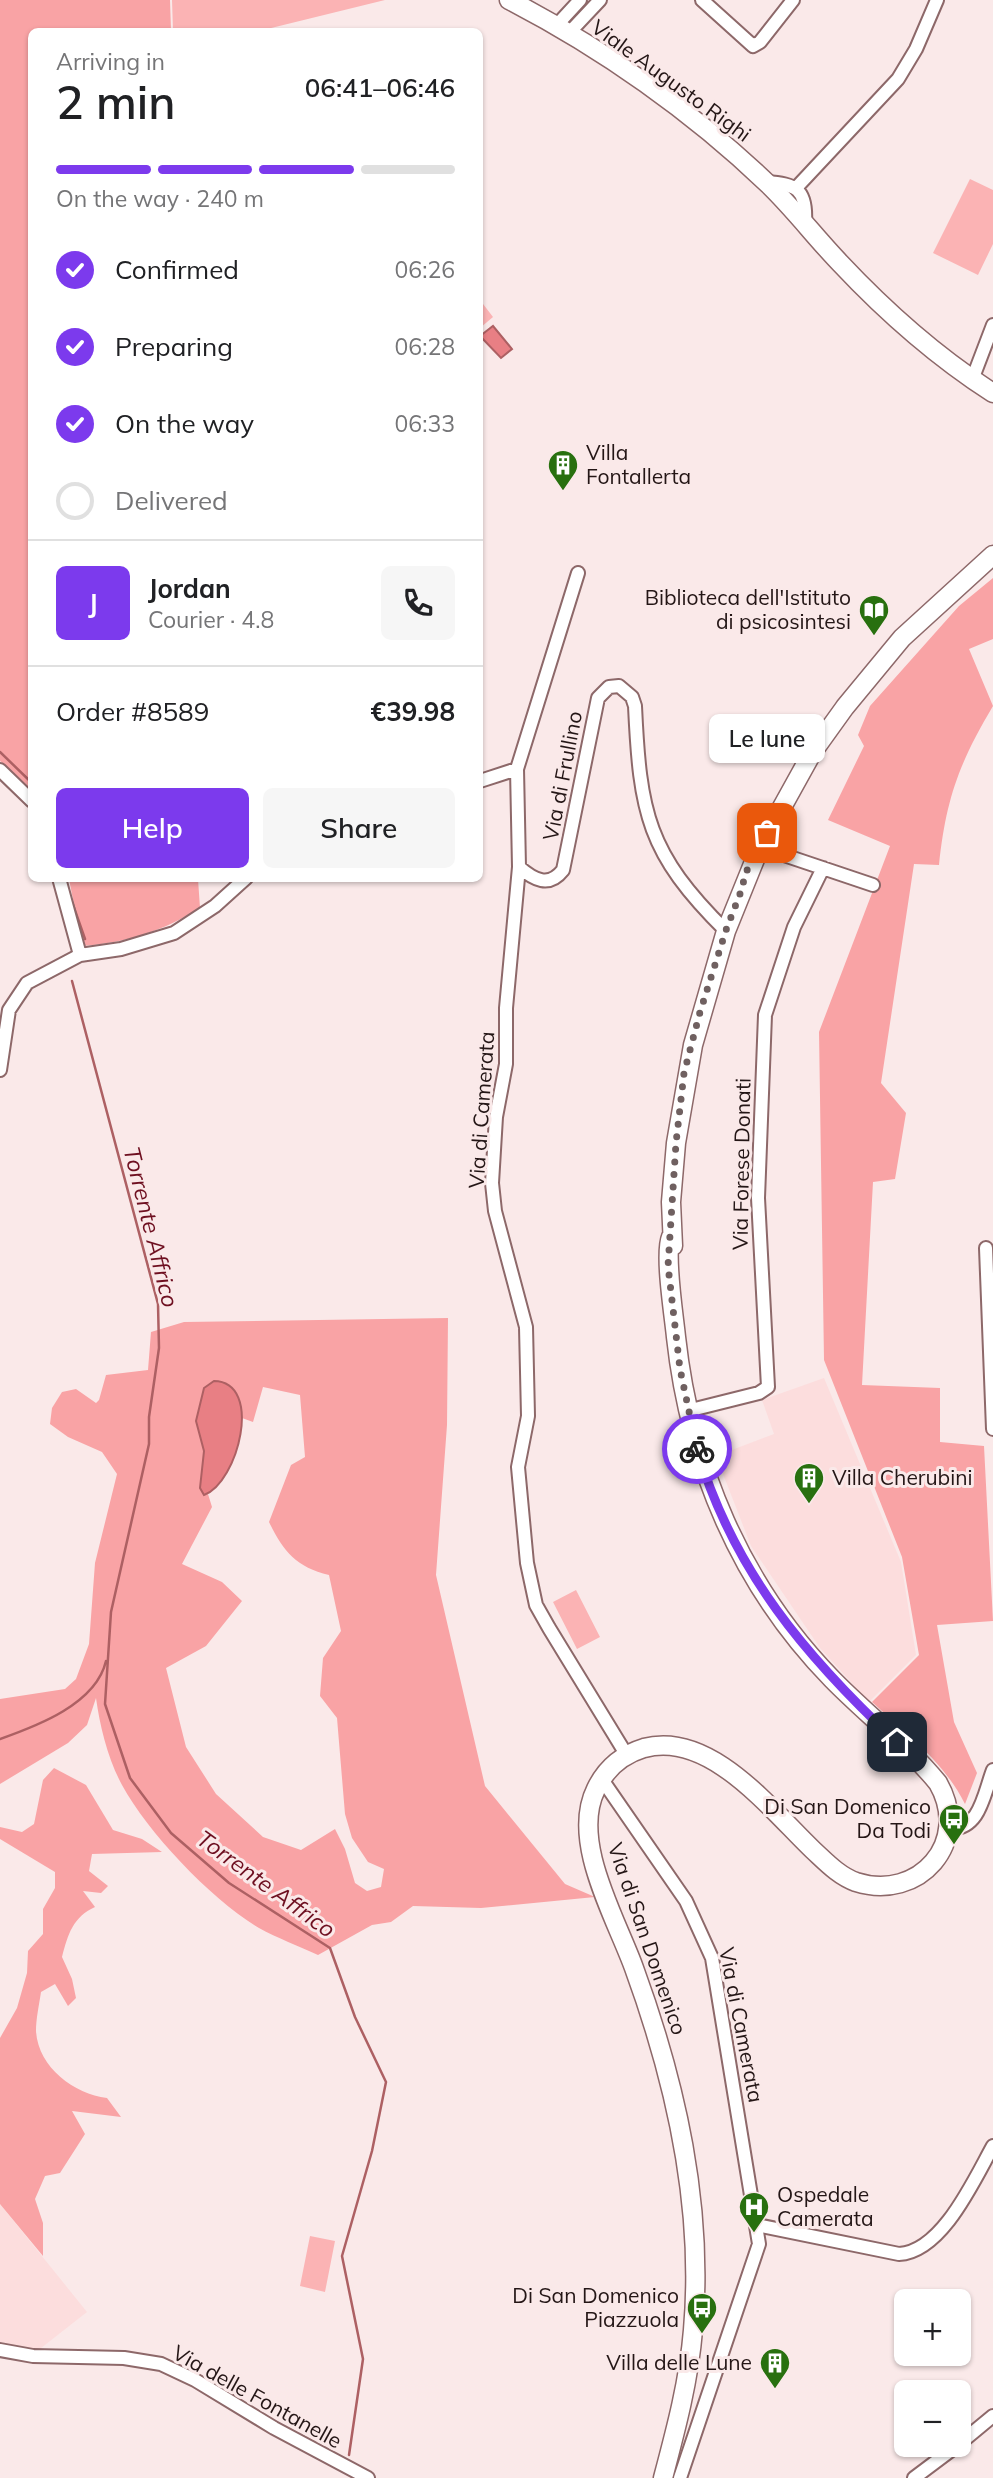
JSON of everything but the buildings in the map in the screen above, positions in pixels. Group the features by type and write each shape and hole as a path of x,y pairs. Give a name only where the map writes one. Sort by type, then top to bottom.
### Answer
{"main road":[{"name":"Viale Augusto Righi","path":"509,0 562,30 681,111 766,182 840,264 886,309 972,380 993,393"},
{"path":"626,1754 664,1745 686,1748 708,1756 734,1775 834,1869 858,1882 874,1885 913,1878 931,1867 942,1854 949,1828 947,1805 938,1783 816,1662 783,1621 753,1576 727,1527 708,1482 687,1411 668,1244 671,1237 676,1143 693,1045 745,873 790,789 833,723 878,665 937,605 993,555"},
{"name":"Via di San Domenico","path":"626,1754 601,1778 586,1818 591,1854 658,2036 687,2165 696,2269 693,2333 681,2413 663,2478"}],"street":[{"path":"562,30 580,0"},
{"path":"562,30 600,0"},
{"path":"702,0 753,46 760,42 793,0"},
{"path":"796,188 898,79 916,49 937,0"},
{"name":"Viale Augusto Righi","path":"766,182 788,184 796,188 805,201 804,222"},
{"path":"972,380 993,326"},
{"name":"Via di Camerata","path":"578,573 517,769 519,867 506,1008 506,1064 496,1117 492,1183 495,1211 526,1327 529,1366 527,1416 518,1467 527,1563 536,1605 626,1754"},
{"name":"Via di Frullino","path":"519,867 544,882 551,881 563,870 598,698 609,687 619,686 632,697 640,789 656,841 667,863 703,908 729,922"},
{"path":"483,780 517,769"},
{"path":"0,770 28,797"},
{"path":"757,855 823,868 873,885"},
{"name":"Via Forese Donati","path":"687,1411 759,1393 768,1387 758,1198 765,1015 794,927 823,868"},
{"path":"60,882 80,955"},
{"path":"0,1070 4,1027 17,996 38,975 80,955 130,947 174,933 215,906 242,882"},
{"path":"986,1248 993,1429"},
{"path":"949,1828 963,1828 975,1818 993,1770"},
{"name":"Via di Camerata","path":"601,1778 686,1900 712,1958 759,2244"},
{"path":"757,2225 899,2254 912,2253 930,2243 947,2223 993,2146"},
{"path":"680,2478 759,2244 786,2229"},
{"name":"Via delle Fontanelle","path":"0,2350 33,2356 124,2358 161,2364 195,2380 368,2478"},
{"path":"971,2434 993,2416"},
{"path":"914,2478 942,2457"}],"shaded area":[{"path":"0,0 170,0 171,28 28,28 28,786 0,761"},
{"path":"172,0 385,0 271,28 173,28"},
{"path":"970,179 993,190 993,244 978,275 933,253"},
{"path":"483,304 493,317 483,325"},
{"path":"493,326 512,349 501,358 483,339 483,334"},
{"path":"993,578 993,639 969,649 993,706 971,746 956,782 946,820 939,865 914,864 881,1083 906,1113 895,1179 873,1182 862,1385 940,1388 940,1442 984,1446 993,1621 937,1625 954,1722 977,1773 965,1804 936,1762 872,1702 919,1655 902,1557 824,1360 819,1032 890,846 828,820 864,746 858,735 870,706 959,606"},
{"path":"70,882 198,882 200,908 144,934 114,942 82,946"},
{"path":"448,1318 447,1425 436,1575 485,1786 565,1884 595,1897 481,1908 413,1906 391,1922 372,1925 318,1955 266,1932 241,1916 221,1901 164,1844 133,1804 117,1775 105,1743 96,1698 87,1725 68,1743 0,1784 0,1699 65,1689 76,1679 89,1644 95,1563 117,1474 102,1452 68,1437 50,1424 52,1408 62,1392 76,1389 96,1403 106,1375 148,1370 151,1332 184,1322","holes":["263,1387 300,1395 305,1457 291,1465 269,1522 292,1556 308,1567 329,1575 341,1631 323,1658 320,1696 337,1718 345,1814 352,1838 368,1862 384,1869 381,1887 367,1891 355,1883 345,1849 335,1829 301,1850 263,1837 216,1794 186,1747 166,1668 206,1646 242,1601 222,1582 182,1564 212,1507 208,1494 204,1495 200,1488 204,1451 239,1399 242,1418 253,1422"]},
{"path":"824,1378 901,1562 916,1655 869,1702 820,1648 751,1546 716,1456 774,1434 762,1400"},
{"path":"214,1381 229,1386 238,1398 242,1414 241,1434 227,1472 216,1487 204,1495 200,1488 204,1451 196,1421 204,1388"},
{"path":"576,1590 600,1637 577,1649 553,1602"},
{"path":"54,1768 86,1785 113,1830 142,1839 162,1852 92,1854 89,1871 108,1886 101,1893 83,1891 95,1907 76,1921 64,1949 62,1957 72,1979 76,1998 68,2006 55,1984 41,1992 36,2031 43,2056 71,2085 107,2098 121,2117 72,2111 85,2134 60,2173 45,2176 35,2199 43,2223 43,2256 0,2204 0,2038 17,2008 27,1973 28,1951 43,1934 43,1909 55,1888 55,1872 0,1839 0,1827 22,1832 34,1824 43,1780"},
{"path":"0,2204 87,2312 36,2352 0,2347"},
{"path":"310,2236 335,2241 325,2292 300,2286"}],"waterway":[{"name":"Torrente Affrico","path":"0,752 28,779"},
{"name":"Torrente Affrico","path":"71,899 85,939"},
{"name":"Torrente Affrico","path":"72,981 158,1304 159,1348 149,1417 149,1444 111,1612 105,1704 130,1778 171,1833 229,1883 330,1948 355,2017 386,2082 372,2151 342,2256 363,2359 349,2455"},
{"path":"0,1739 47,1720 78,1701 100,1676 106,1661"}],"way so far":[{"path":"697,1449 680,1369 668,1266 676,1143 685,1084 684,1073 700,1012 743,886 744,876 767,833"}],"place":[{"name":"Villa Fontallerta","path":"563,492"},
{"name":"Biblioteca dell'Istituto di psicosintesi","path":"874,637"},
{"name":"Le lune","path":"767,833"},
{"name":"Villa Cherubini","path":"809,1505"},
{"name":"Di San Domenico Da Todi","path":"954,1846"},
{"name":"Ospedale Camerata","path":"754,2234"},
{"name":"Di San Domenico Piazzuola","path":"702,2335"},
{"name":"Villa delle Lune","path":"775,2390"}],"route":[{"path":"697,1449 727,1527 744,1561 783,1621 830,1678 897,1742"}]}
